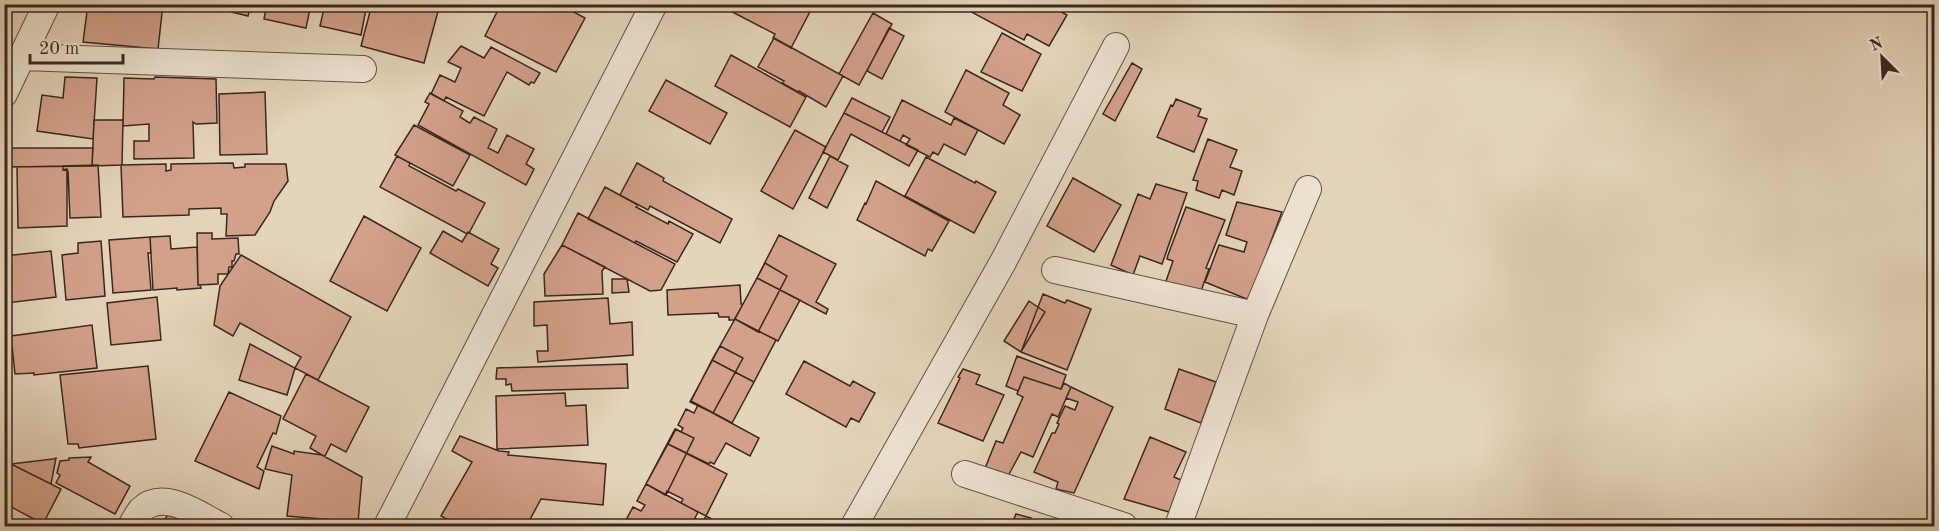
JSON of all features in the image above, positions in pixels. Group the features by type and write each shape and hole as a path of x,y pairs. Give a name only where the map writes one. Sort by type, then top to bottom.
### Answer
{"street":[{"path":"4,94 47,4"},
{"path":"387,526 654,4"},
{"path":"854,526 1003,262 1116,46"},
{"path":"22,57 363,69"},
{"path":"1178,526 1255,315 1308,189"},
{"path":"1055,270 1255,315"},
{"path":"966,474 1124,526"},
{"path":"131,526 142,509 162,500 172,502 221,526"}],"building":[{"path":"88,4 163,4 158,49 83,42"},
{"path":"207,4 251,4 248,16 207,6"},
{"path":"267,4 311,4 306,28 264,19"},
{"path":"325,4 367,4 361,35 320,26"},
{"path":"372,4 440,4 424,63 361,46"},
{"path":"501,4 548,4 558,10 561,5 585,18 556,72 485,36"},
{"path":"717,4 814,4 791,48 773,38 775,34"},
{"path":"963,4 1047,4 1067,15 1049,46 1027,34 1024,40 962,7"},
{"path":"873,13 892,24 859,85 839,74"},
{"path":"889,28 904,36 882,79 867,71"},
{"path":"1002,33 1041,54 1022,91 981,72"},
{"path":"774,38 843,76 826,107 758,67"},
{"path":"461,46 484,58 491,47 540,73 534,83 531,82 529,85 507,72 484,116 446,97 444,101 431,94 440,75 455,82 461,68 448,62"},
{"path":"731,55 806,97 790,127 715,86"},
{"path":"1132,63 1142,69 1115,121 1103,114"},
{"path":"966,70 1009,93 1003,105 1020,115 1004,144 945,112"},
{"path":"65,77 97,78 93,139 37,131 42,95 63,98"},
{"path":"155,77 216,79 217,123 196,124 193,122 194,158 134,159 134,141 149,141 149,124 123,126 124,78 154,79"},
{"path":"666,80 727,113 710,144 649,111"},
{"path":"265,92 267,154 220,155 219,94"},
{"path":"430,93 463,111 460,117 468,122 470,123 474,117 497,129 488,148 498,153 507,135 534,149 526,164 534,169 526,185 418,125 429,104 425,102"},
{"path":"852,98 890,117 882,132 844,113"},
{"path":"1176,99 1201,109 1198,116 1207,119 1194,152 1157,137"},
{"path":"902,100 951,125 954,118 978,130 965,155 944,144 938,155 933,152 930,157 906,145 910,139 903,135 900,141 886,134"},
{"path":"844,113 918,150 909,166 851,134 838,160 823,152"},
{"path":"94,120 123,120 122,165 92,166"},
{"path":"414,125 470,155 453,186 395,155"},
{"path":"795,130 826,147 793,209 761,191"},
{"path":"1208,139 1237,150 1230,167 1242,171 1234,195 1222,190 1219,198 1196,190 1198,181 1193,180"},
{"path":"4,148 93,148 92,166 4,167"},
{"path":"397,156 410,163 409,166 456,191 458,189 485,203 469,233 467,234 380,187"},
{"path":"830,156 848,166 827,208 809,198"},
{"path":"926,157 996,192 974,233 905,196"},
{"path":"233,163 234,168 245,167 245,164 286,164 288,181 255,235 226,236 227,214 221,214 221,208 189,209 189,215 123,217 121,165 166,164 166,171 171,170 171,164"},
{"path":"637,163 664,178 663,181 732,219 720,243 650,206 648,210 620,195"},
{"path":"98,165 101,217 70,218 68,171 63,170 63,166"},
{"path":"63,166 63,170 67,169 67,226 18,228 17,167"},
{"path":"1073,178 1121,205 1094,252 1047,226"},
{"path":"876,181 949,221 932,251 928,249 925,256 857,220"},
{"path":"1156,184 1187,193 1162,264 1140,256 1133,275 1111,265 1138,194 1150,199"},
{"path":"605,187 638,205 636,207 693,234 677,262 588,219"},
{"path":"1237,202 1282,212 1249,300 1205,282 1219,245 1244,252 1247,242 1226,235"},
{"path":"1186,207 1225,220 1206,268 1209,269 1201,291 1165,284 1173,261 1167,259 1168,255"},
{"path":"578,213 675,264 661,290 650,291 562,245"},
{"path":"364,216 421,248 387,311 330,281"},
{"path":"443,231 462,242 468,232 499,249 491,264 498,268 488,286 430,253"},
{"path":"197,233 212,233 212,239 238,238 239,254 236,254 232,261 228,274 218,274 218,284 198,285"},
{"path":"779,235 836,264 816,302 828,309 826,314 757,278"},
{"path":"170,236 171,249 197,247 198,285 201,288 153,290 150,237"},
{"path":"150,237 151,253 148,253 151,290 113,293 109,240"},
{"path":"101,241 105,296 66,300 62,255 78,253 78,243"},
{"path":"562,245 605,267 602,271 603,294 545,296 544,274"},
{"path":"51,251 56,297 6,303 4,256"},
{"path":"241,255 351,317 318,380 295,368 301,357 240,323 233,336 214,325 220,286"},
{"path":"765,263 787,276 758,332 735,319"},
{"path":"757,278 800,300 778,341 735,319"},
{"path":"612,279 627,279 629,292 612,293"},
{"path":"740,285 741,304 743,304 734,320 729,320 729,317 719,317 718,313 668,315 667,290"},
{"path":"1043,294 1065,303 1067,300 1091,309 1067,370 1021,352"},
{"path":"157,297 161,340 111,345 107,303"},
{"path":"608,298 610,324 632,322 633,355 538,362 537,351 548,351 547,325 534,326 534,302"},
{"path":"1029,301 1045,312 1021,352 1004,341"},
{"path":"735,319 776,340 754,382 712,360"},
{"path":"92,325 97,368 34,375 34,373 15,374 11,336"},
{"path":"250,344 295,368 287,395 239,380"},
{"path":"720,346 743,358 713,413 690,402"},
{"path":"1017,356 1066,375 1061,389 1024,377 1018,391 1006,386"},
{"path":"712,360 754,382 732,423 691,401"},
{"path":"804,361 850,386 853,381 875,393 859,422 851,418 846,427 786,394"},
{"path":"627,364 628,388 512,391 511,384 506,385 506,379 496,379 497,368"},
{"path":"148,366 156,439 79,448 78,444 68,444 60,375"},
{"path":"963,369 980,375 976,384 1004,395 983,441 938,423"},
{"path":"1179,369 1216,382 1201,423 1165,409"},
{"path":"306,374 369,407 346,452 331,444 325,456 322,455 310,448 316,436 283,419"},
{"path":"1024,377 1061,389 1064,383 1071,387 1058,417 1052,414 1033,457 1021,452 1008,476 984,471 996,441 1003,443 1023,397 1017,394"},
{"path":"1071,387 1113,407 1074,493 1056,489 1058,482 1034,472 1052,433 1055,433 1065,406 1075,410 1078,402 1066,398"},
{"path":"229,392 281,416 276,434 273,433 257,467 264,471 259,489 195,461"},
{"path":"565,393 566,406 586,405 588,445 497,449 496,396"},
{"path":"698,405 759,438 750,456 726,443 714,464 710,462 709,464 668,444 676,429 681,432 683,428 678,425 686,409 694,413"},
{"path":"675,429 694,438 666,495 646,484"},
{"path":"460,436 499,451 509,452 508,455 606,464 603,505 541,499 527,525 519,520 515,526 460,526 441,516 472,462 452,451"},
{"path":"1150,437 1186,452 1174,477 1181,480 1169,512 1124,499"},
{"path":"668,444 727,474 706,516 681,503 683,499 667,491 665,495 646,484"},
{"path":"272,446 294,454 294,451 322,455 362,477 358,522 287,516 292,475 265,469"},
{"path":"91,457 88,462 130,486 115,514 56,483 60,475 57,473 60,461 69,460 69,458"},
{"path":"56,458 51,484 11,464 53,459"},
{"path":"11,464 61,489 43,524 4,503 4,465"},
{"path":"646,484 698,512 695,518 702,523 706,516 725,526 638,526 626,520 633,507 641,511 645,505 637,501"},
{"path":"170,511 199,526 161,526"},
{"path":"1016,514 1031,518 1030,521 1045,526 1011,526"},
{"path":"4,515 26,526 4,526"}]}
